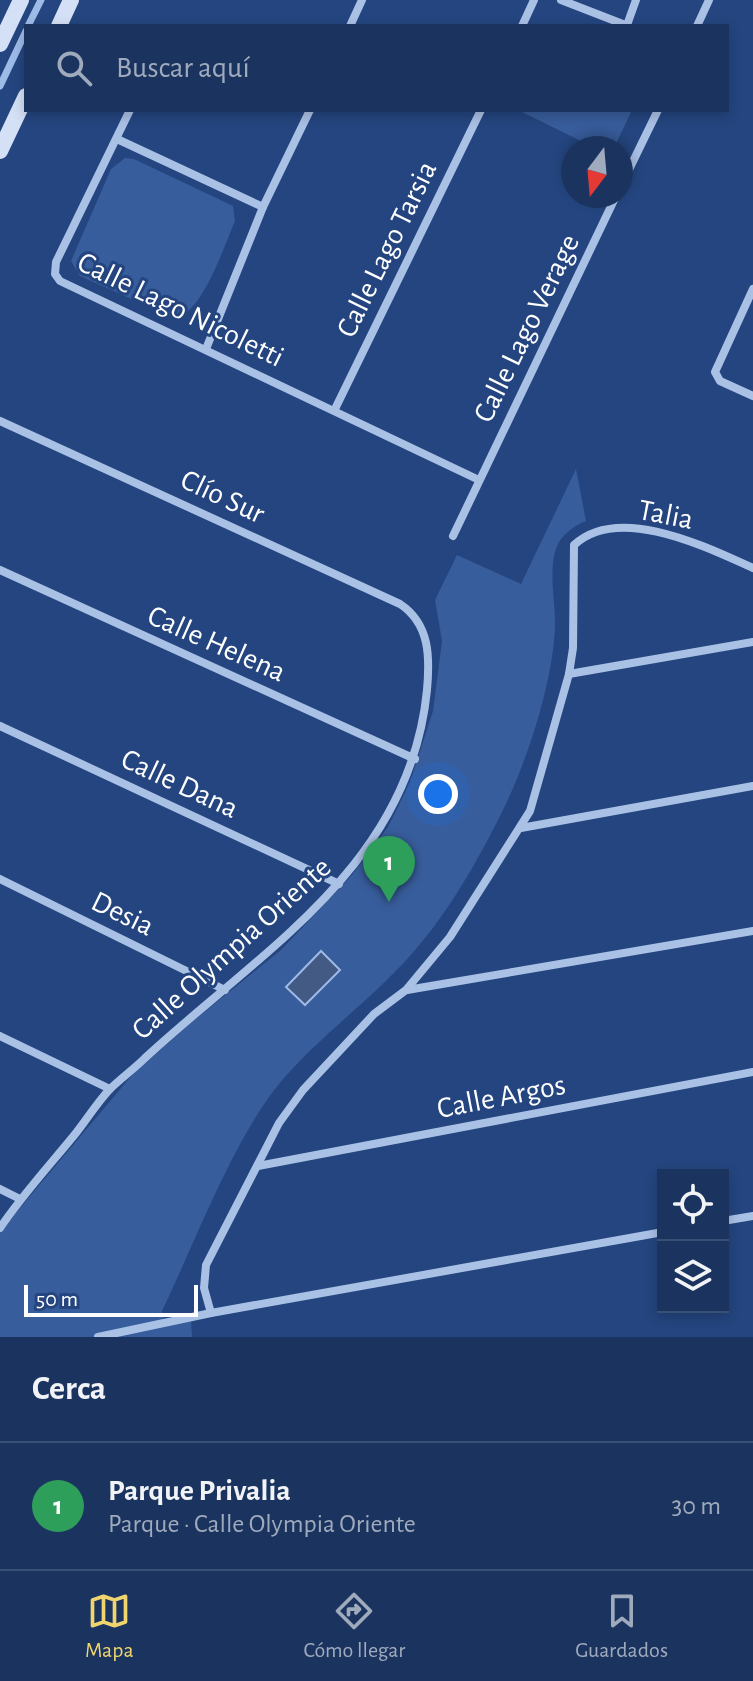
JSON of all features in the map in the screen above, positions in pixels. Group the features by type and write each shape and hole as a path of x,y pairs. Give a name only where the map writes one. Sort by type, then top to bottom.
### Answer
{"main road":[{"path":"0,44 21,0"},
{"path":"60,24 71,0"},
{"path":"0,151 24,100"}],"street":[{"path":"351,24 362,0"},
{"path":"523,24 534,0"},
{"path":"561,0 589,4 624,24"},
{"path":"629,24 636,0"},
{"path":"698,24 709,0"},
{"path":"129,112 117,139 263,207"},
{"path":"206,349 263,207 309,112"},
{"name":"Calle Lago Tarsia","path":"335,409 480,112"},
{"path":"633,161 657,112"},
{"name":"Calle Lago Nicoletti","path":"117,139 58,258 55,274 60,281 479,480"},
{"name":"Calle Lago Verage","path":"453,536 610,208"},
{"path":"753,289 715,372 720,381 753,396"},
{"name":"Clío Sur","path":"0,421 400,604 421,623"},
{"name":"Talia","path":"569,674 573,648 572,551 579,540 628,528 647,529 682,537 753,568"},
{"name":"Calle Helena","path":"0,570 415,759"},
{"name":"Calle Olympia Oriente","path":"0,1228 110,1089 183,1022 225,990 339,884 389,814 415,759 424,728 429,651 421,623"},
{"path":"211,1313 204,1288 206,1265 279,1123 303,1090 374,1014 406,990 450,937 521,828 530,811 569,674 753,642"},
{"name":"Calle Dana","path":"0,726 339,884"},
{"path":"521,828 753,786"},
{"name":"Desia","path":"0,879 225,990"},
{"path":"406,990 753,931"},
{"path":"0,1036 110,1089"},
{"name":"Calle Argos","path":"258,1166 753,1072"},
{"path":"0,1189 20,1199"},
{"path":"729,1220 753,1216"},
{"path":"98,1337 211,1313 657,1233"}],"shaded area":[{"path":"522,112 631,112 620,136 571,136"},
{"path":"125,158 134,159 233,206 235,221 211,278 194,305 174,318 80,276 71,261 111,169"},
{"path":"576,469 586,521 568,532 556,549 552,578 555,628 549,674 537,723 511,793 471,870 423,941 393,974 290,1071 243,1138 162,1311 165,1325 191,1321 192,1337 0,1337 0,1233 133,1074 281,950 352,875 388,827 410,782 433,711 442,641 435,600 457,555 521,584"},
{"path":"321,951 340,970 305,1005 286,987"}],"waterway":[{"path":"29,24 41,0"},
{"path":"0,86 24,35"}],"place":[{"name":"Parque Privalia","path":"389,902"}]}
